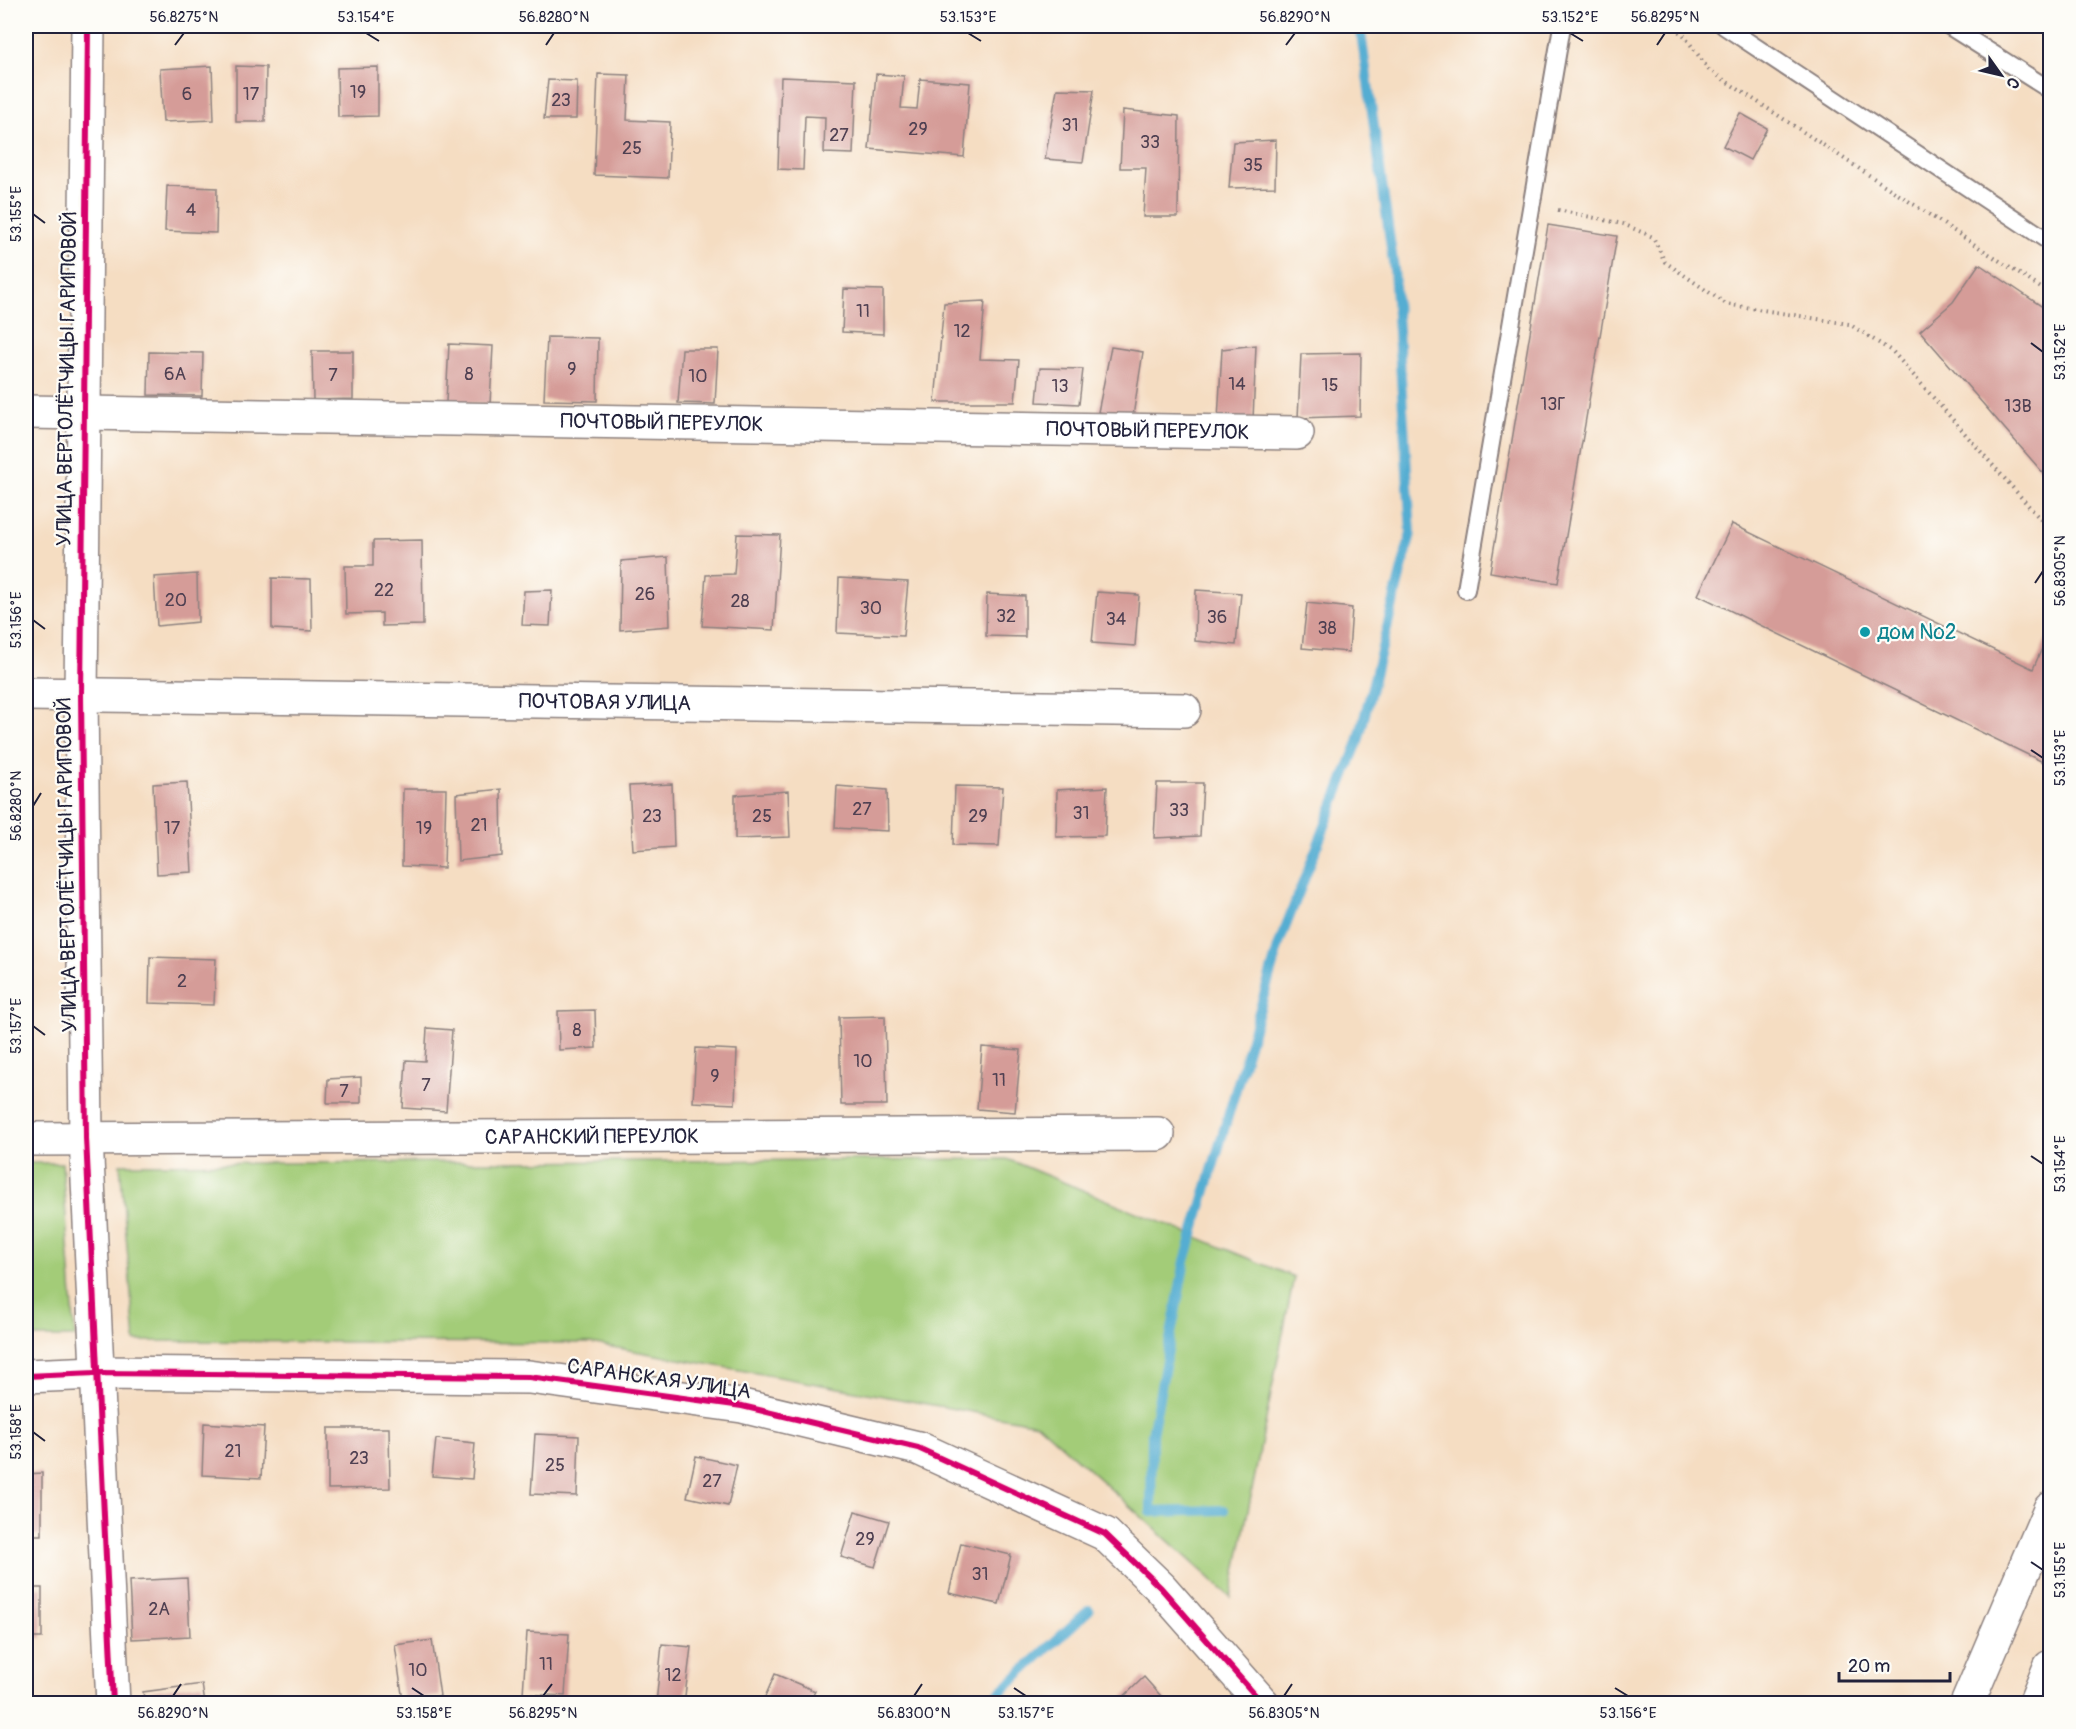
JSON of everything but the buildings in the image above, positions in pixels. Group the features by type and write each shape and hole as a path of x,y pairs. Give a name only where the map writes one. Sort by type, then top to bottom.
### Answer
{"street":[{"name":"УЛИЦА ВЕРТОЛЁТЧИЦЫ ГАРИПОВОЙ","path":"87,26 81,694 86,1138 113,1704"},
{"name":"ПОЧТОВЫЙ ПЕРЕУЛОК","path":"26,412 1298,433"},
{"name":"ПОЧТОВАЯ УЛИЦА","path":"26,694 1184,710"},
{"name":"САРАНСКИЙ ПЕРЕУЛОК","path":"26,1139 1158,1134"},
{"name":"САРАНСКАЯ УЛИЦА","path":"26,1376 96,1374 529,1377 742,1406 918,1448 1105,1534 1161,1588 1263,1704"},
{"path":"1967,1704 2050,1509"},
{"path":"2035,1704 2050,1667"}],"lane":[{"path":"1466,590 1562,26"},
{"path":"1724,26 2050,243"},
{"path":"1949,26 2050,90"}],"path":[{"path":"1668,26 1683,34 1709,70 2050,294"},
{"path":"1547,207 1623,224 1653,237 1665,262 1726,304 1849,324 1893,352 2050,530"}],"green space":[{"path":"1007,1159 1294,1277 1231,1597 1038,1424 590,1343 135,1341 120,1164"},
{"path":"26,1163 62,1163 75,1337 26,1337"}],"waterway":[{"path":"1224,1510 1151,1512 1152,1434 1185,1261 1280,941 1358,742 1411,533 1394,269 1360,26"},
{"path":"987,1704 1089,1610"}],"cycle path":[{"path":"88,26 81,695 86,1138 113,1704"},
{"path":"26,1376 96,1373 529,1377 742,1406 918,1448 1105,1534 1161,1588 1263,1704"}],"place":[{"name":"дом №2","path":"1865,632"}]}
